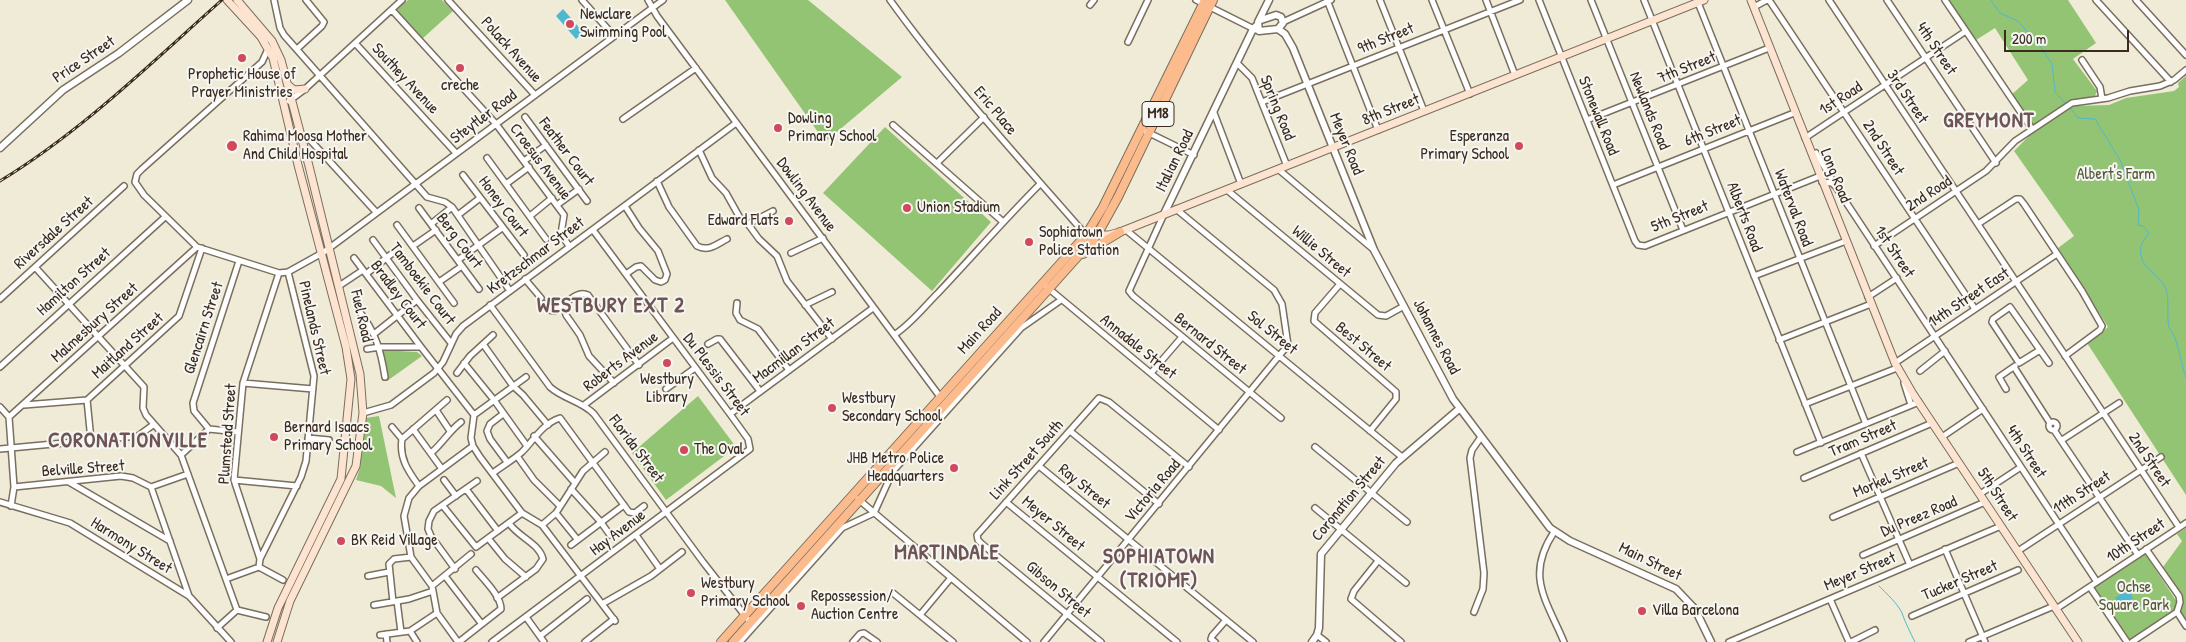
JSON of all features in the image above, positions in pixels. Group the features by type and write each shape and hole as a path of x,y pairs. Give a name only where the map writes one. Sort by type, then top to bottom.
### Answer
{"main road":[{"name":"8th Street","path":"1086,234 1097,235 1120,232 1700,1"},
{"name":"Fuel Road","path":"232,2 268,48 276,70 351,370 343,470 339,485 278,608 267,642"},
{"name":"Fuel Road","path":"232,2 275,45 288,84 360,374 364,413 360,450 354,472 290,601 277,642"},
{"name":"Main Road","path":"721,642 748,619 859,500 1097,235 1205,2"},
{"name":"Long Road","path":"1752,4 1896,365"},
{"path":"288,84 294,90 304,89"},
{"name":"Main Road","path":"732,642 748,619 852,494 1086,234 1145,131"},
{"path":"1105,221 1107,230 1120,232"},
{"path":"1077,258 1120,232"},
{"name":"5th Street","path":"1896,365 1915,404 1932,422 2078,642"}],"street":[{"name":"Price Street","path":"0,148 63,90 124,49 188,0"},
{"path":"274,0 282,32 427,197 446,202 452,207 510,291"},
{"path":"298,49 324,22 306,0"},
{"path":"284,103 292,100 402,0"},
{"name":"Polack Avenue","path":"448,0 535,94"},
{"path":"582,0 614,36"},
{"name":"Dowling Avenue","path":"648,0 736,123 945,404"},
{"name":"Steytler Road","path":"288,272 321,254 663,0"},
{"name":"Eric Place","path":"890,0 914,34 1040,184 1086,234"},
{"path":"1128,42 1148,0"},
{"name":"Italian Road","path":"1269,0 1269,10 1281,19"},
{"name":"Italian Road","path":"1245,49 1259,26 1269,0"},
{"path":"1259,26 1296,15 1329,0 1378,130"},
{"path":"1380,0 1424,112"},
{"path":"1432,0 1470,94"},
{"path":"1486,0 1515,75"},
{"name":"9th Street","path":"1262,102 1520,0"},
{"name":"Stonewall Road","path":"1539,0 1635,242"},
{"name":"Newlands Road","path":"1592,0 1683,230"},
{"name":"Alberts Road","path":"1644,0 1821,443"},
{"path":"1752,4 1768,0"},
{"name":"2nd Street","path":"1768,0 1975,309"},
{"name":"3rd Street","path":"1829,0 2016,282"},
{"name":"4th Street","path":"1887,0 1996,163"},
{"path":"1945,0 2032,129"},
{"path":"2096,0 2170,82"},
{"path":"2136,0 2186,55"},
{"name":"Waterval Road","path":"1700,1 1799,259 1866,424"},
{"path":"1205,2 1233,19 1259,26 1278,29 1281,19"},
{"name":"Croesus Avenue","path":"392,10 496,124 552,198 564,218 561,234 569,246"},
{"name":"Meyer Road","path":"1281,19 1290,36 1332,148 1374,250"},
{"name":"Italian Road","path":"1130,285 1245,49 1259,26"},
{"name":"Meyer Road","path":"1278,29 1285,34 1293,48"},
{"name":"1st Road","path":"1804,138 1966,31"},
{"name":"Southey Avenue","path":"355,43 456,154"},
{"path":"268,48 262,62 149,162 137,174 135,182 140,191 164,216 200,248 279,273 288,272"},
{"name":"7th Street","path":"1586,120 1769,48"},
{"path":"2082,60 2100,87 2102,99 2170,82 2186,70"},
{"path":"262,62 270,62 276,70"},
{"name":"Spring Road","path":"1238,64 1252,78 1287,166"},
{"path":"623,119 696,68"},
{"name":"2nd Road","path":"1874,246 1996,163 2015,141 2067,106 2082,100 2102,99"},
{"path":"1214,113 1241,184"},
{"name":"6th Street","path":"1613,185 1794,113"},
{"name":"Feather Court","path":"525,117 587,201"},
{"path":"937,163 984,117"},
{"name":"Kretzschmar Street","path":"364,413 391,405 439,368 459,329 736,123"},
{"path":"893,125 1002,221"},
{"path":"1145,131 1194,155"},
{"path":"311,141 376,212"},
{"path":"524,161 546,145"},
{"path":"699,150 715,181 726,193 740,218 778,256 787,281 832,339"},
{"name":"1st Street","path":"1816,153 1832,182 1934,336"},
{"path":"486,158 546,239"},
{"path":"506,184 528,167"},
{"name":"Johannes Road","path":"1278,170 1374,250 1459,409 1482,437 1543,522 1554,532"},
{"name":"Honey Court","path":"463,175 524,255"},
{"path":"1821,179 1832,182"},
{"name":"5th Street","path":"1635,242 1638,245 1646,246 1729,212 1821,179"},
{"path":"657,181 669,207 698,246 704,249 710,248 727,239"},
{"path":"894,335 909,324 966,264 1002,221 1040,184"},
{"name":"Riversdale Street","path":"0,299 124,186"},
{"path":"557,205 579,189"},
{"name":"Willie Street","path":"1227,190 1380,316 1386,316 1404,306"},
{"path":"458,215 480,198"},
{"path":"530,216 552,198"},
{"path":"1978,224 2016,199 2023,202 2094,310 2102,326 2100,330 2065,356"},
{"path":"625,206 638,228 658,251 667,274 665,280 661,282 655,280 641,266 626,274"},
{"path":"431,224 452,207"},
{"name":"Berg Court","path":"419,208 479,289"},
{"path":"1176,209 1268,284 1278,295 1282,304 1289,339 1288,345 1279,355"},
{"path":"748,224 773,211"},
{"name":"Hamilton Street","path":"0,367 164,216"},
{"path":"397,225 454,303"},
{"path":"458,260 502,228"},
{"path":"413,246 436,230"},
{"name":"Du Plessis Street","path":"593,230 748,439"},
{"name":"Sol Street","path":"1120,232 1148,247 1402,458"},
{"path":"791,253 823,238"},
{"name":"Tamboekie Court","path":"373,240 416,300 451,343"},
{"path":"1754,276 1846,241"},
{"name":"Malmesbury Street","path":"9,417 189,255 200,248"},
{"name":"Maitland Street","path":"24,405 87,400 179,316 198,262 200,248"},
{"path":"339,286 365,272 394,252"},
{"name":"14th Street East","path":"1896,365 1934,336 2057,254"},
{"path":"189,255 198,262"},
{"name":"Bradley Court","path":"354,258 474,415"},
{"name":"Glencairn Street","path":"209,430 194,411 193,403 239,261"},
{"path":"439,282 462,266"},
{"path":"35,267 144,387 144,408 153,425 181,455 237,610"},
{"name":"Pinelands Street","path":"260,559 305,467 313,390 313,370 288,272"},
{"name":"Plumstead Street","path":"259,567 260,559 234,480 243,382 279,273"},
{"path":"1779,340 1869,301 1897,278"},
{"path":"525,279 540,298"},
{"name":"Annadale Street","path":"1042,282 1061,300 1219,430"},
{"name":"2nd Street","path":"2016,282 2179,527"},
{"name":"Best Street","path":"1340,284 1315,313 1314,321 1396,392 1396,399 1370,431"},
{"name":"Bernard Street","path":"1130,285 1129,291 1133,296 1281,418"},
{"path":"805,305 832,292"},
{"path":"544,304 552,312 564,306 578,294 588,295 639,365"},
{"path":"374,334 416,300"},
{"name":"Main Road","path":"874,513 893,471 1022,328 1034,317 1061,300"},
{"path":"737,303 736,313 740,320 758,329 789,370"},
{"name":"Florida Street","path":"490,305 550,387 562,396 584,405 598,420 748,619"},
{"path":"564,306 566,315 580,335 589,356 614,383"},
{"name":"Macmillan Street","path":"730,414 873,308"},
{"path":"2019,363 1992,322 2010,308 2012,308 2049,363"},
{"path":"359,311 380,347 385,377"},
{"path":"457,373 464,363 493,335"},
{"name":"4th Street","path":"1934,336 2097,582"},
{"path":"1150,373 1182,337"},
{"name":"Roberts Avenue","path":"584,405 673,338"},
{"path":"708,344 720,339 760,391"},
{"path":"483,344 512,386 523,395 548,425"},
{"path":"367,349 380,347 421,347"},
{"path":"2006,389 1999,377 2040,350"},
{"path":"1920,371 1944,351"},
{"name":"Victoria Road","path":"1044,642 1159,504 1279,355"},
{"path":"464,363 494,400 526,446"},
{"path":"1805,404 1851,386 1896,365"},
{"path":"2014,367 2051,423 2057,425 2054,430 2138,554"},
{"path":"666,389 695,368"},
{"path":"526,376 474,415 470,432 473,446 522,513 542,524 614,620 585,642"},
{"path":"243,382 313,390"},
{"name":"Link Street South","path":"978,538 979,532 1096,400 1102,398 1109,402 1189,467"},
{"path":"87,400 91,440"},
{"path":"402,438 447,400"},
{"path":"2062,440 2119,402"},
{"path":"1797,452 1915,404"},
{"path":"0,407 9,417 14,487 11,506"},
{"name":"Coronation Street","path":"1317,635 1320,557 1371,493 1402,458 1459,409"},
{"path":"1942,437 1983,409"},
{"path":"436,410 450,431"},
{"path":"503,414 490,424 487,431 490,439 507,462"},
{"path":"493,473 517,456 534,436 558,419 562,420 588,453 592,463 631,513 635,513 644,506"},
{"path":"431,453 447,439 450,431 461,422"},
{"name":"Tram Street","path":"1804,478 1932,422"},
{"path":"0,449 138,436 153,425"},
{"path":"392,427 402,438 402,452 405,465 419,486"},
{"path":"181,455 209,430 238,432"},
{"path":"413,430 442,468"},
{"path":"1070,431 1159,504"},
{"path":"534,436 575,483"},
{"path":"1474,612 1483,588 1484,573 1470,458 1472,450 1482,437"},
{"path":"308,438 330,440"},
{"name":"Hay Avenue","path":"492,642 749,451 748,439"},
{"path":"473,446 419,486 409,498 404,516 411,557 432,588 437,613 458,642 481,622 501,609 497,598 476,570"},
{"path":"1315,447 1407,522"},
{"path":"542,524 556,513 583,471 605,452"},
{"path":"1862,453 1910,564"},
{"path":"517,456 534,480 560,506"},
{"name":"11th Street","path":"2018,552 2160,457"},
{"name":"Morkel Street","path":"1833,517 1959,463"},
{"name":"Ray Street","path":"1039,466 1253,642"},
{"path":"1980,494 2022,467"},
{"path":"188,474 151,487 189,596"},
{"name":"Belville Street","path":"14,487 128,476 151,487"},
{"path":"234,480 297,486"},
{"path":"444,480 456,496"},
{"path":"455,568 431,536 428,529 430,518 434,511 477,481"},
{"path":"69,482 170,542"},
{"path":"466,489 498,531"},
{"path":"571,490 610,535"},
{"path":"852,494 950,579 1027,642"},
{"name":"Harmony Street","path":"0,502 70,523 189,596 230,642"},
{"name":"Meyer Street","path":"1006,502 1177,642"},
{"name":"Du Preez Road","path":"1863,555 1985,502"},
{"path":"571,545 624,505"},
{"path":"443,506 476,547 522,513"},
{"path":"1315,508 1406,583"},
{"path":"556,513 577,539"},
{"path":"740,642 842,528 874,513"},
{"path":"497,598 526,577 541,563 543,556 531,543 516,532 509,523"},
{"name":"10th Street","path":"1969,642 2055,608 2186,523"},
{"name":"Meyer Street","path":"1729,642 2000,526"},
{"path":"1554,532 1543,551 1539,575 1544,594 1564,642"},
{"name":"Main Street","path":"1554,532 1676,589 1695,608 1711,642"},
{"path":"636,535 660,569"},
{"path":"488,538 505,559 526,577"},
{"name":"Gibson Street","path":"978,538 982,544 1101,642"},
{"path":"1945,549 1985,642"},
{"path":"2134,641 2176,612 2180,598 2146,549"},
{"path":"602,604 660,569 682,552"},
{"path":"374,605 415,598 432,588 471,554"},
{"path":"401,632 389,564 392,560 411,557"},
{"path":"1378,561 1351,597 1353,602 1400,642"},
{"path":"226,579 259,567 283,580"},
{"name":"Tucker Street","path":"1912,616 2018,570"},
{"path":"368,576 389,572"},
{"path":"445,576 481,622"},
{"path":"920,615 950,579"},
{"path":"2090,587 2127,642"},
{"path":"893,593 953,642"},
{"path":"540,636 587,599"},
{"path":"1830,599 1850,642 1875,630"},
{"path":"237,610 266,618"},
{"path":"217,628 237,610"},
{"path":"2176,612 2186,626"},
{"path":"380,635 410,631 437,613"},
{"path":"526,617 544,642"},
{"path":"1215,642 1212,636 1226,620"},
{"path":"410,631 417,642"},
{"path":"853,642 860,634 864,633 877,642"},
{"path":"386,634 387,642"},
{"path":"1312,642 1317,635 1326,642"}],"green space":[{"path":"408,0 442,0 453,11 422,39 396,10"},
{"path":"725,0 808,0 902,77 825,142"},
{"path":"1945,0 2068,0 2096,43 2073,59 2097,91 2095,96 2072,102 2031,128 2010,96 2028,80 1995,28 1973,42"},
{"name":"Albert's Farm","path":"2186,76 2186,495 2087,343 2108,327 2058,248 2074,236 2014,151 2032,133 2074,106 2109,105 2126,98 2174,91 2179,87 2178,83"},
{"name":"Union Stadium","path":"885,127 991,222 932,291 823,193"},
{"path":"381,350 417,352 422,356 387,381"},
{"name":"The Oval","path":"698,396 736,447 666,500 632,453"},
{"path":"379,416 396,498 381,486 356,480 360,468 365,418"},
{"path":"2186,528 2186,619 2181,612 2183,599 2163,567 2182,541 2177,534"},
{"name":"Ochse Square Park","path":"2142,549 2177,602 2174,614 2130,642 2123,642 2086,588"}],"water":[{"name":"Newclare Swimming Pool","path":"563,9 583,32 576,39 556,16"},
{"path":"2128,589 2133,598 2120,607 2115,598"}],"waterway":[{"path":"1991,0 2000,13 2018,21 2040,46 2052,64 2055,92 2067,105"},
{"path":"2070,108 2078,118 2095,119 2120,160 2139,210 2138,225 2143,226 2149,233 2141,245 2141,256 2145,266 2164,284 2166,289 2169,327 2175,339 2186,378"},
{"path":"1879,586 1900,610 1915,642"}],"railway":[{"path":"0,181 88,118 222,0"}],"place":[{"name":"Newclare Swimming Pool","path":"570,24"},
{"name":"Prophetic House of Prayer Ministries","path":"242,58"},
{"name":"creche","path":"460,68"},
{"name":"Dowling Primary School","path":"778,128"},
{"name":"Rahima Moosa Mother And Child Hospital","path":"232,146"},
{"name":"Esperanza Primary School","path":"1519,146"},
{"name":"Union Stadium","path":"907,208"},
{"name":"Edward Flats","path":"789,221"},
{"name":"Sophiatown Police Station","path":"1029,242"},
{"name":"Westbury Library","path":"667,363"},
{"name":"Westbury Secondary School","path":"832,408"},
{"name":"Bernard Isaacs Primary School","path":"274,437"},
{"name":"The Oval","path":"684,450"},
{"name":"JHB Metro Police Headquarters","path":"954,468"},
{"name":"BK Reid Village","path":"341,541"},
{"name":"Westbury Primary School","path":"691,593"},
{"name":"Repossession/ Auction Centre","path":"801,606"},
{"name":"Villa Barcelona","path":"1642,611"}],"district":[{"name":"GREYMONT","path":"1989,121"},
{"name":"WESTBURY EXT 2","path":"611,306"},
{"name":"CORONATIONVILLE","path":"128,441"},
{"name":"MARTINDALE","path":"947,553"},
{"name":"SOPHIATOWN (TRIOMF)","path":"1159,569"}]}
